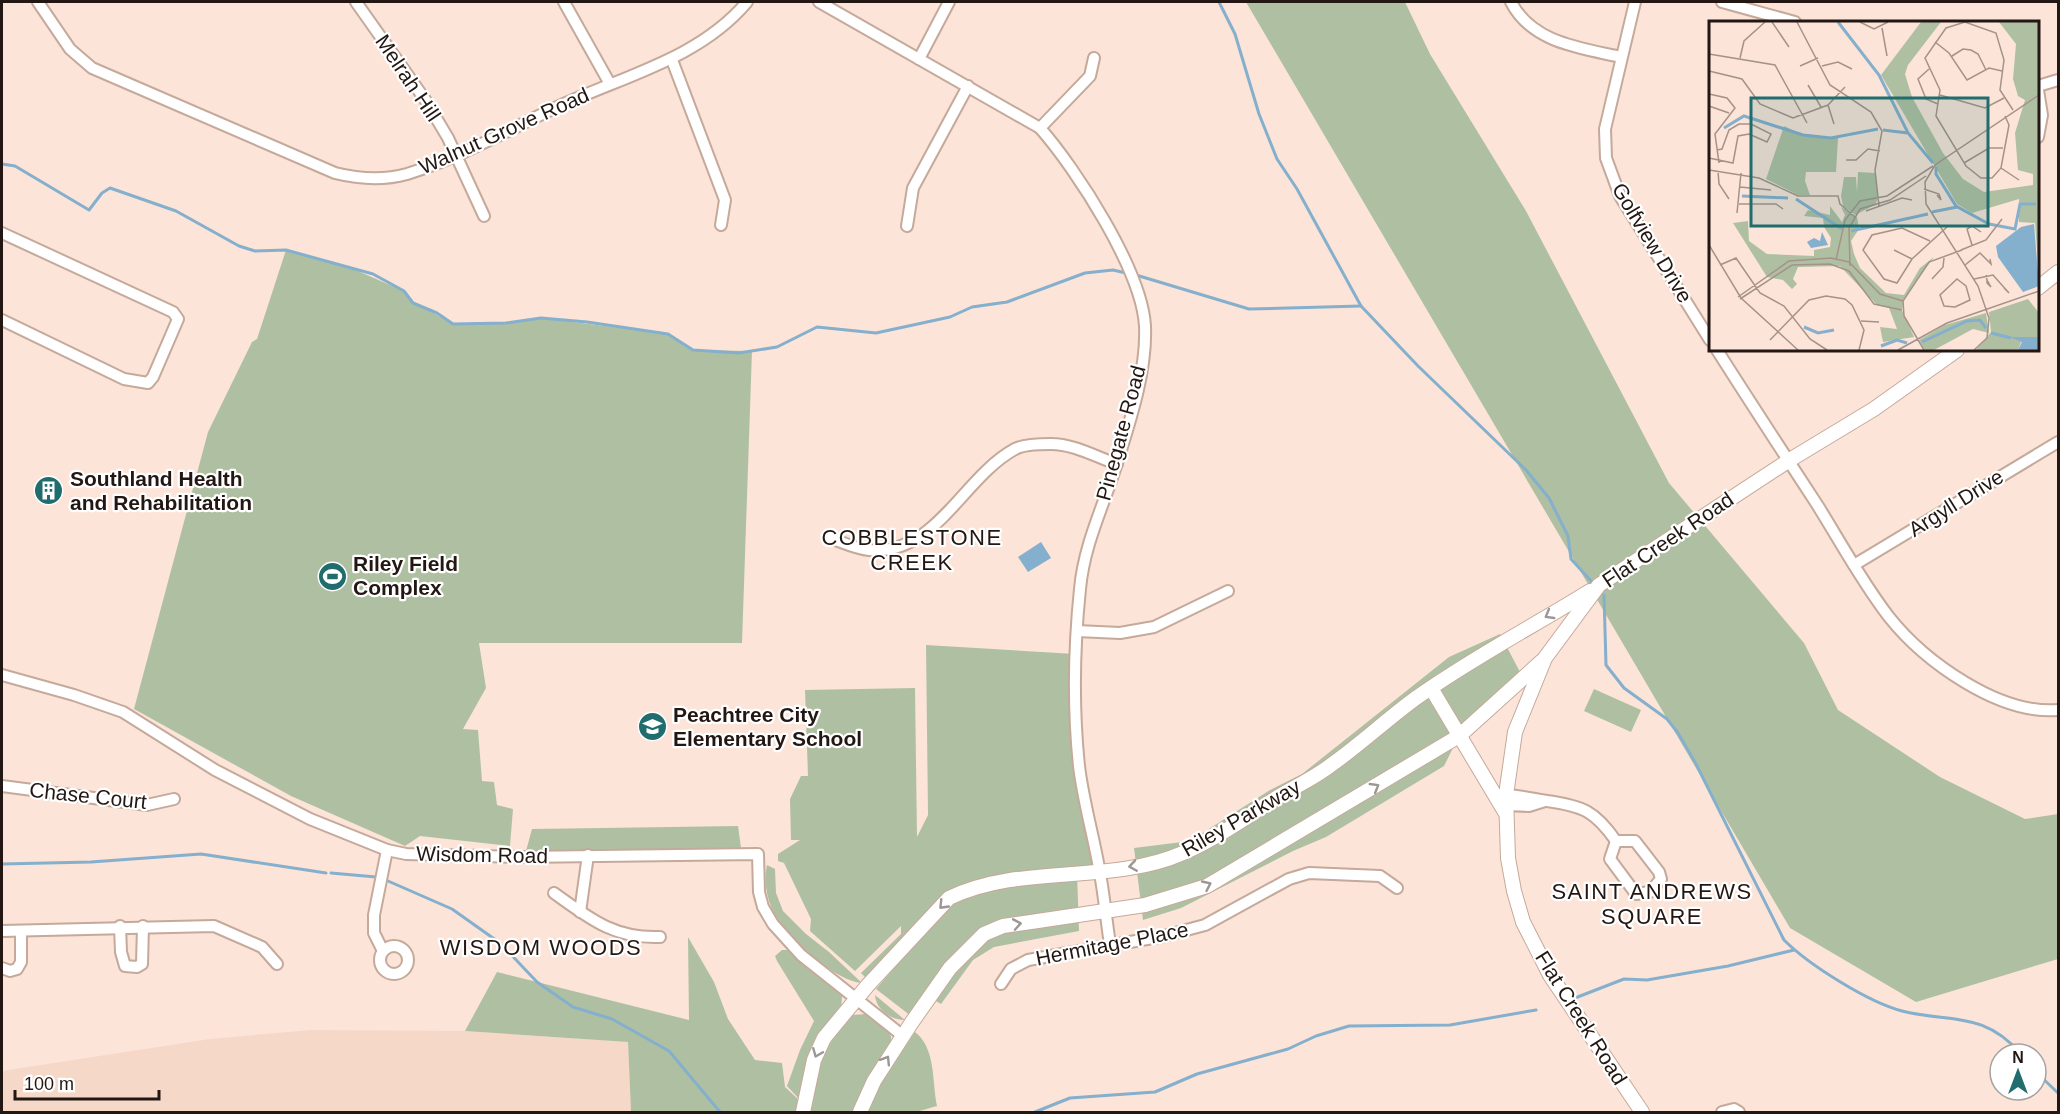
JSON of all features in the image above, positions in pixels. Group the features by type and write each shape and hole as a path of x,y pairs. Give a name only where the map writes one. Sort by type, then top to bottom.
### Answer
{"street":[{"name":"Walnut Grove Road","path":"38,2 70,49 92,68 335,173 367,179 407,174 457,155 610,84 672,60 727,23 747,2"},
{"name":"Melrah Hill","path":"356,2 426,101 457,155 484,216"},
{"path":"564,2 610,84"},
{"name":"Pinegate Road","path":"819,2 1040,128 1080,184 1113,237 1134,280 1145,327 1142,359 1137,388 1117,464 1089,541 1080,587 1077,631 1076,724 1079,768 1100,870 1110,944"},
{"path":"919,59 949,2"},
{"path":"1511,2 1518,14 1543,36 1621,57"},
{"name":"Golfview Drive","path":"1635,2 1605,129 1606,158 1620,196 1709,338"},
{"path":"1722,2 1791,21"},
{"path":"1040,128 1089,76 1094,58"},
{"path":"672,60 725,200 721,225"},
{"path":"2039,87 2058,80"},
{"path":"907,226 913,188 968,86"},
{"path":"2039,99 2042,115 2039,128"},
{"path":"2,233 114,283 173,312 178,319 148,383 124,379 2,320"},
{"path":"2039,286 2058,272"},
{"path":"1718,351 1854,565 1898,626 1950,672 1995,699 2032,710 2058,710"},
{"name":"Flat Creek Road","path":"1642,1113 1550,975 1523,922 1514,891 1508,858 1506,804 1515,732 1545,658 1599,585 1788,461 1874,409 1956,351"},
{"name":"Argyll Drive","path":"1854,565 2058,442"},
{"path":"830,538 868,550 885,550 911,544 924,537 980,477 1016,448 1052,444 1069,446 1117,464"},
{"name":"Riley Parkway","path":"803,1113 814,1060 824,1038 856,998 949,898 965,890 1008,880 1100,870 1167,859 1203,843 1329,767 1431,688 1497,645 1599,585"},
{"path":"1077,631 1120,633 1154,627 1228,591"},
{"name":"Riley Parkway","path":"860,1113 874,1081 950,968 984,934 1003,927 1163,902 1207,886 1459,736 1545,658"},
{"name":"Wisdom Road","path":"2,675 74,695 123,712 215,770 310,819 387,850 421,854 758,854 759,891 763,907 773,924 801,955 903,1036"},
{"path":"1431,688 1459,736 1506,804 1531,796 1546,801 1570,803 1587,810 1600,820 1616,841"},
{"name":"Chase Court","path":"2,786 147,805 174,800"},
{"path":"1616,841 1635,841 1659,872 1661,879 1650,892 1636,894 1610,859 1616,841"},
{"path":"383,951 374,933 374,915 387,850"},
{"path":"580,912 588,855"},
{"name":"Hermitage Place","path":"1001,984 1011,969 1028,960 1164,936 1205,925 1289,879 1309,873 1380,876 1397,888"},
{"path":"554,893 580,912 625,936 660,938"},
{"path":"120,927 122,961 130,968 142,964 143,926"},
{"path":"2,931 214,926 262,946 277,964"},
{"path":"2,968 10,971 17,969 21,962 21,931"},
{"path":"1722,1113 1734,1109 1739,1113"}],"shaded area":[{"path":"311,1030 465,1031 628,1042 631,1112 2,1112 2,1071 210,1039"}],"green space":[{"path":"1246,2 1405,2 1430,54 1526,211 1669,483 1804,643 1838,710 1940,777 2025,819 2058,814 2058,959 1916,1002 1790,928"},
{"path":"286,250 346,266 404,291 409,299 453,324 506,323 541,318 668,334 693,350 752,351 742,643 479,643 486,688 463,729 478,730 482,781 494,782 497,805 513,809 510,846 420,836 405,846 291,796 134,709 208,432 252,342 257,339"},
{"path":"1500,634 1520,672 1505,693 1459,736 1444,766 1326,837 1293,851 1181,908 1143,920 1134,848 1190,841 1270,790 1302,774 1449,657"},
{"path":"926,645 1075,654 1078,754 1100,870 1077,873 1079,931 994,947 973,960 941,1004 927,996 911,1016 876,989 902,959 902,943 867,979 861,973 901,934 901,926 855,971 810,931 811,919 784,863 778,861 778,854 800,840 791,840 790,799 801,776 808,776 805,690 915,688 917,837 928,815"},
{"path":"1594,689 1641,710 1631,732 1584,711"},
{"path":"738,826 741,848 526,851 532,829"},
{"path":"767,865 775,869 776,893 783,911 862,983 851,981 828,968 785,928 774,913 769,901 766,886"},
{"path":"688,937 714,982 728,1019 755,1060 782,1063 785,1087 812,1112 631,1112 628,1042 465,1031 497,972 689,1020"},
{"path":"782,950 791,950 842,996 841,1010 802,1102 787,1086 800,1050 814,1021 777,961 775,956"},
{"path":"875,995 905,1020 895,1018 881,1010"},
{"path":"868,1014 888,1030 891,1044 884,1064 859,1112 814,1112 806,1108 822,1055 850,1015"},
{"path":"915,1032 927,1047 930,1056 937,1106 916,1112 868,1112 879,1085"}],"water":[{"path":"1041,542 1051,558 1028,572 1018,557"}],"waterway":[{"path":"1219,2 1235,34 1259,114 1277,159 1297,189 1361,306 1418,366 1526,470 1549,498 1568,536 1571,559 1592,582"},
{"path":"2,164 15,166 89,210 102,193 110,188 176,211 239,246 255,251 286,250 373,274 404,291 413,303 437,313 453,324 506,323 541,318 587,322 668,334 693,350 739,353 777,347 817,327 876,333 950,317 972,307 1007,302 1085,273 1113,270 1126,273"},
{"path":"1136,275 1249,309 1361,306"},
{"path":"1604,595 1606,665 1624,688 1667,719 1678,733 1696,764 1784,940 1823,971 1873,1000 1902,1011 1979,1024 1993,1030 2009,1042"},
{"path":"2,864 91,862 201,854 326,873"},
{"path":"331,873 376,877"},
{"path":"388,881 452,909 500,943 537,982 573,1007 612,1019 669,1051 720,1112"},
{"path":"1575,998 1624,979 1647,980 1728,966 1794,950"},
{"path":"1035,1112 1070,1098 1155,1092 1197,1074 1288,1049 1316,1036 1349,1026 1450,1025 1536,1010"},
{"path":"2048,1083 2058,1093"}],"place":[{"name":"Southland Health and Rehabilitation","path":"49,491"},
{"name":"Riley Field Complex","path":"332,576"},
{"name":"Peachtree City Elementary School","path":"652,727"}],"district":[{"name":"COBBLESTONE CREEK","path":"912,550"},
{"name":"SAINT ANDREWS SQUARE","path":"1652,904"},
{"name":"WISDOM WOODS","path":"541,947"}]}
